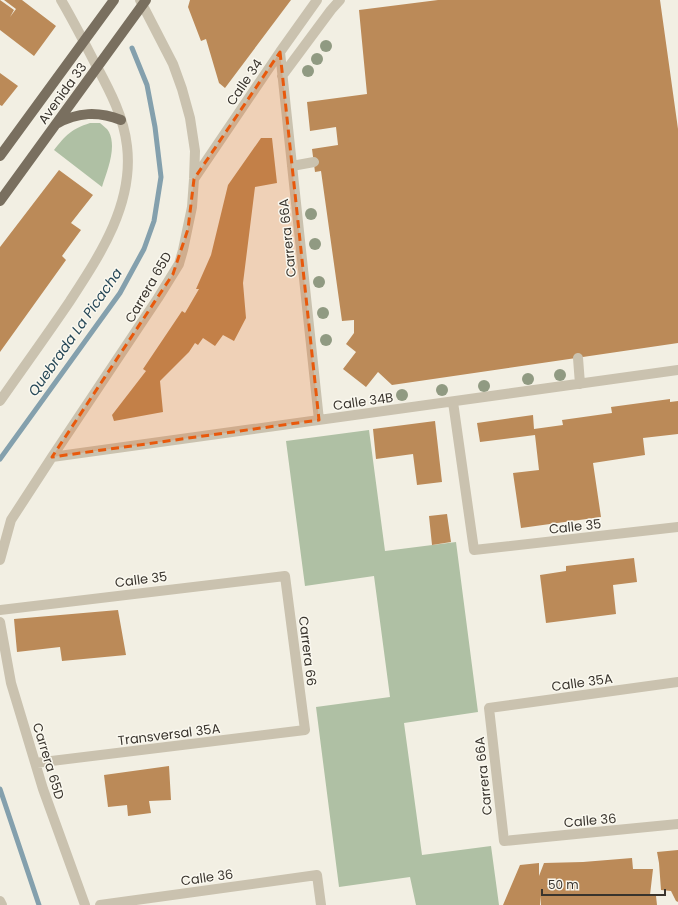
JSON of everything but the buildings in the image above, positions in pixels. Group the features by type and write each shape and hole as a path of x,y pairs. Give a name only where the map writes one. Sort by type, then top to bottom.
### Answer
{"main road":[{"name":"Avenida 33","path":"0,156 114,0"},
{"name":"Avenida 33","path":"0,201 143,2"},
{"path":"55,125 67,118 80,114 94,113 108,115 121,120"}],"street":[{"path":"0,400 69,303 112,232 126,186 129,162 127,144 121,120 109,90 61,0"},
{"name":"Calle 34","path":"194,179 317,0"},
{"path":"282,76 340,0"},
{"name":"Carrera 65D","path":"0,560 12,520 52,457 135,334 179,264 188,229 194,179 195,151 190,118 173,64 143,2"},
{"name":"Carrera 66A","path":"280,52 319,420"},
{"path":"292,166 314,162"},
{"path":"578,358 580,384"},
{"name":"Calle 34B","path":"52,457 678,370"},
{"name":"Calle 35","path":"453,402 474,550 678,528"},
{"path":"0,523 12,520"},
{"name":"Calle 35","path":"0,610 285,576"},
{"name":"Carrera 66","path":"285,576 305,730"},
{"name":"Carrera 65D","path":"0,622 11,683 35,763 85,905"},
{"name":"Calle 35A","path":"489,708 678,682"},
{"name":"Carrera 66A","path":"489,708 504,841"},
{"name":"Transversal 35A","path":"35,763 305,730"},
{"name":"Calle 36","path":"504,841 678,824"},
{"name":"Calle 36","path":"100,905 317,875 321,905"},
{"path":"0,901 2,905"}],"highlighted area":[{"path":"280,52 313,360 319,420 52,457 173,274 188,229 194,179"}],"green space":[{"path":"90,123 100,123 106,128 111,138 112,152 109,167 102,187 54,150 69,133"},
{"path":"369,430 385,551 456,542 478,712 404,723 422,855 491,846 499,905 416,905 410,877 339,887 316,707 390,697 374,576 305,586 286,441"}],"waterway":[{"name":"Quebrada La Picacha","path":"0,459 120,293 144,249 154,221 161,177 155,127 147,85 132,48"},
{"name":"Quebrada La Picacha","path":"0,789 39,905"}]}
